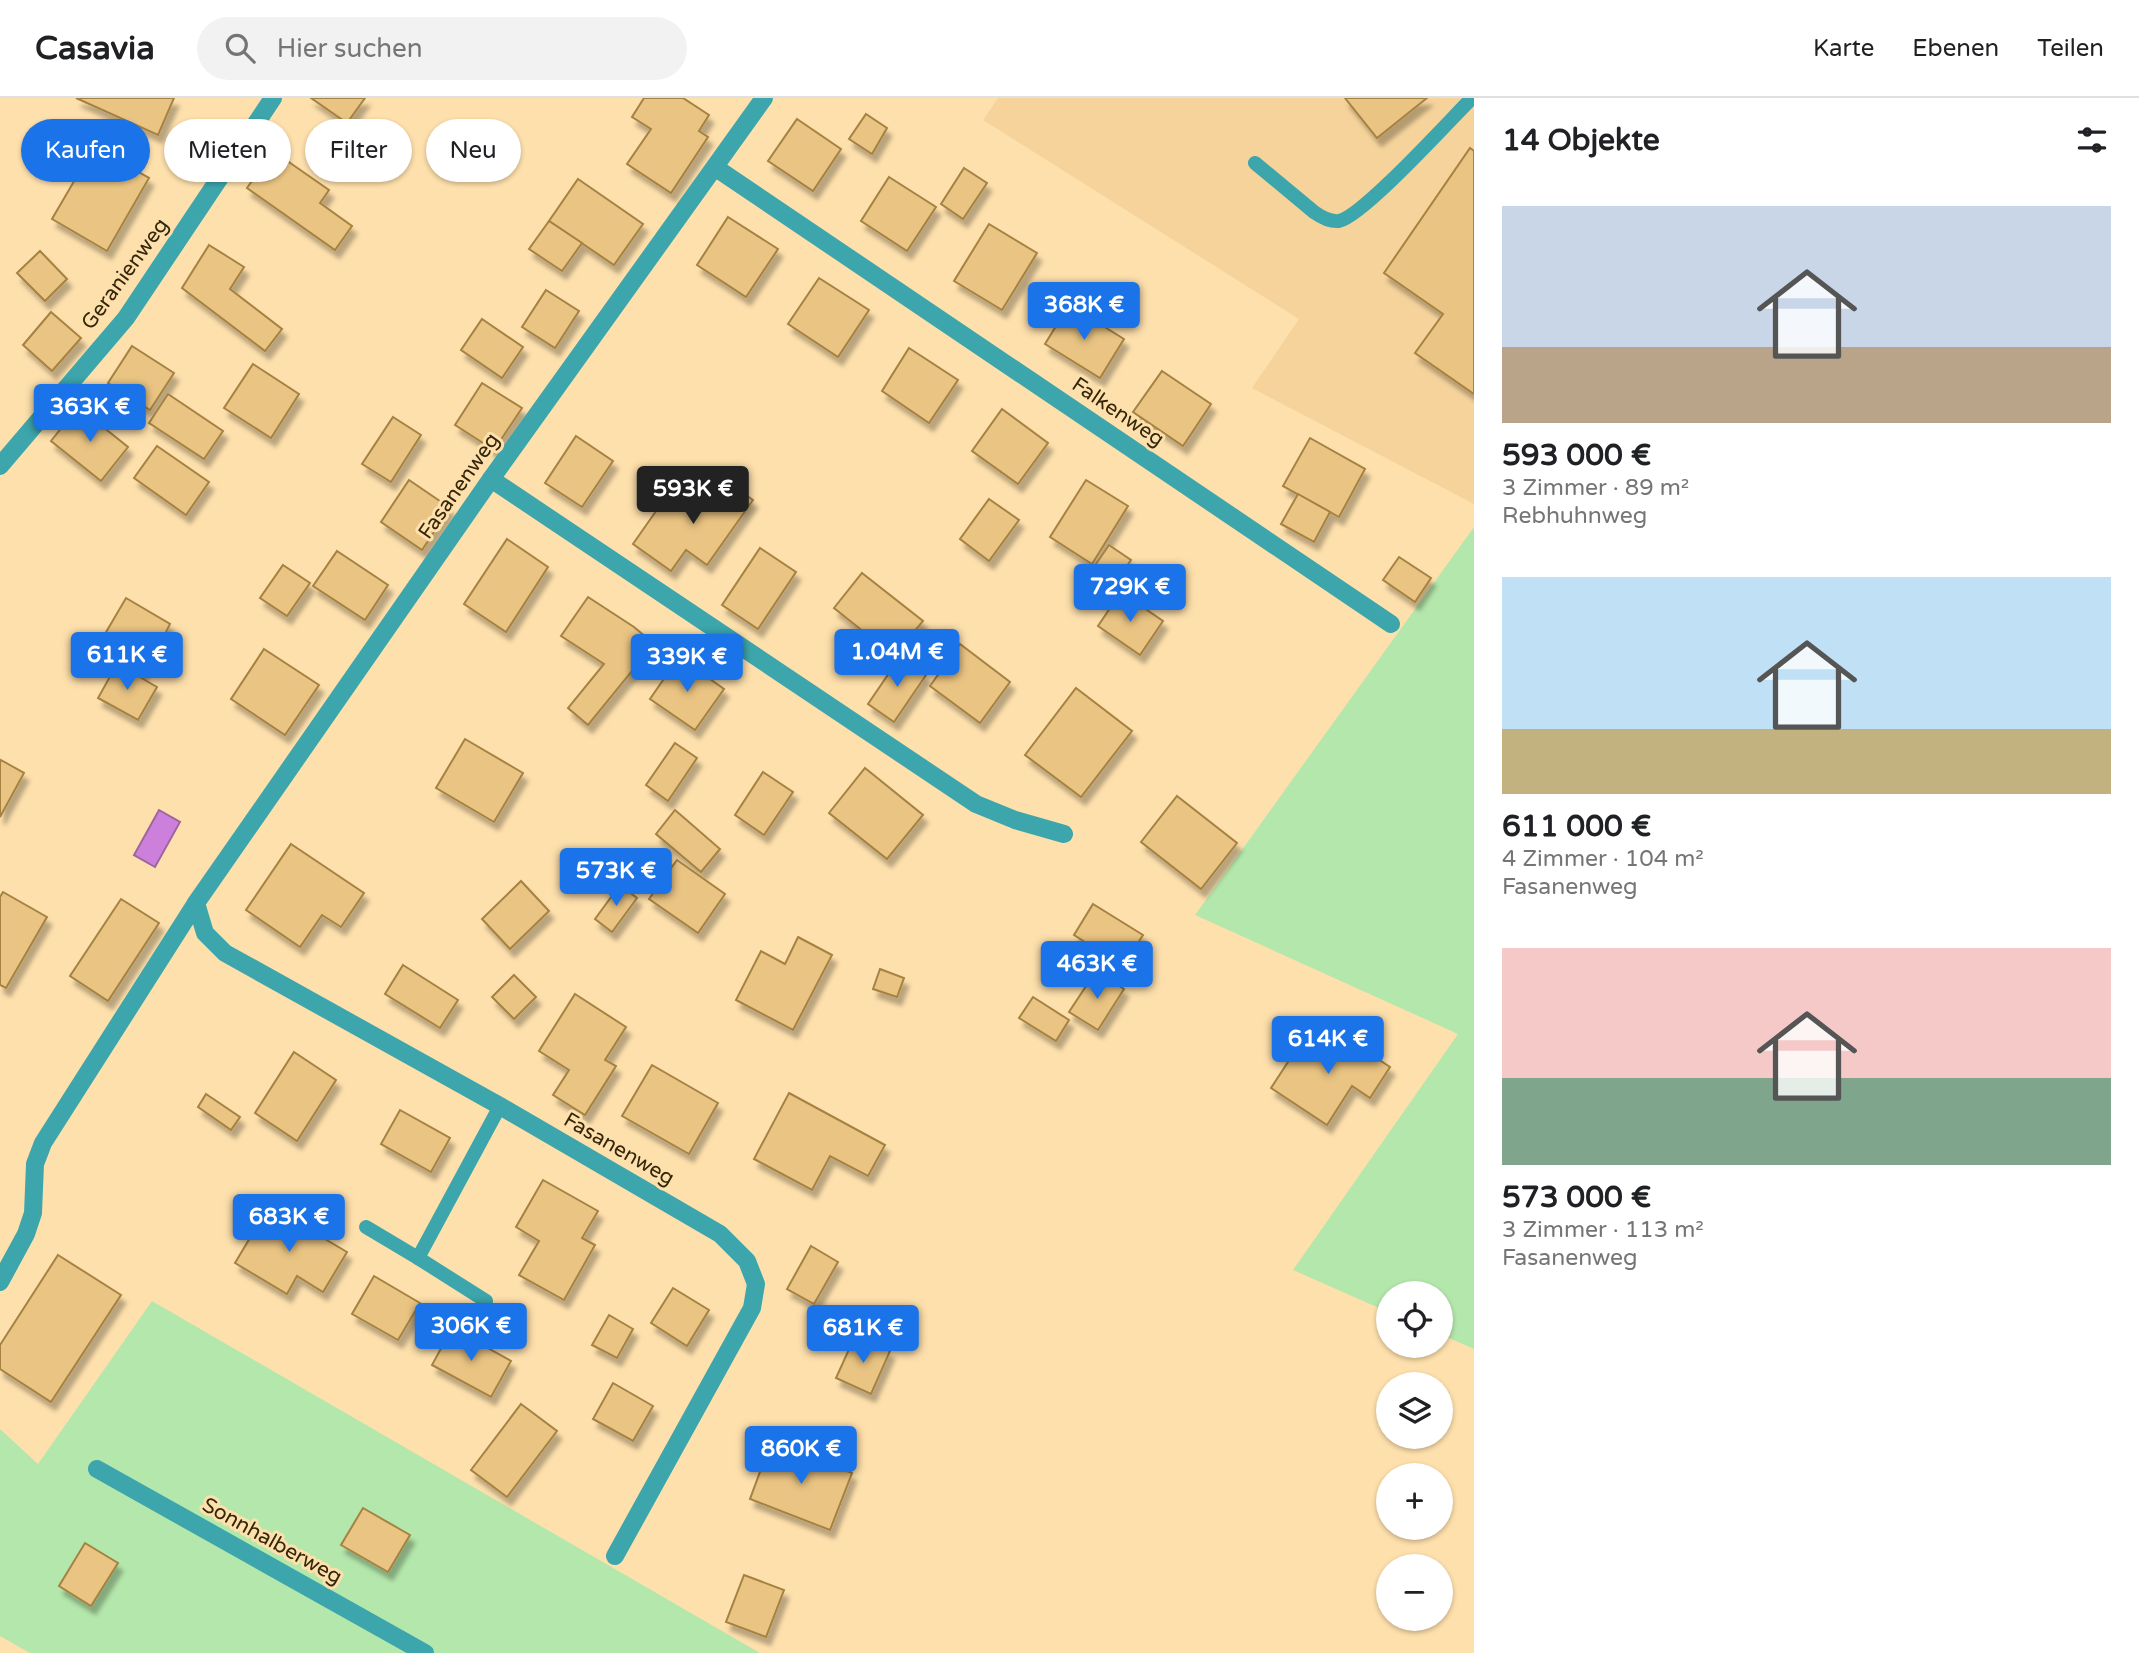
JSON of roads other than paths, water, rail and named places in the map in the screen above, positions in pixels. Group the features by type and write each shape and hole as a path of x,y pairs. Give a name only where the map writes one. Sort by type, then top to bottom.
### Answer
{"street":[{"name":"Geranienweg","path":"0,466 126,318 273,98"},
{"name":"Fasanenweg","path":"0,1282 26,1234 33,1213 35,1164 43,1143 196,903 491,480 764,98"},
{"name":"Falkenweg","path":"716,168 1391,624"},
{"path":"491,480 976,804 1015,820 1064,834"},
{"name":"Fasanenweg","path":"196,903 205,933 225,953 500,1106 720,1234 747,1262 756,1284 752,1308 615,1556"},
{"name":"Sonnhalberweg","path":"97,1469 425,1653"}],"lane":[{"path":"1255,163 1324,219 1339,221 1363,207 1472,98"},
{"path":"418,1258 500,1106"},
{"path":"366,1227 486,1301"}]}
